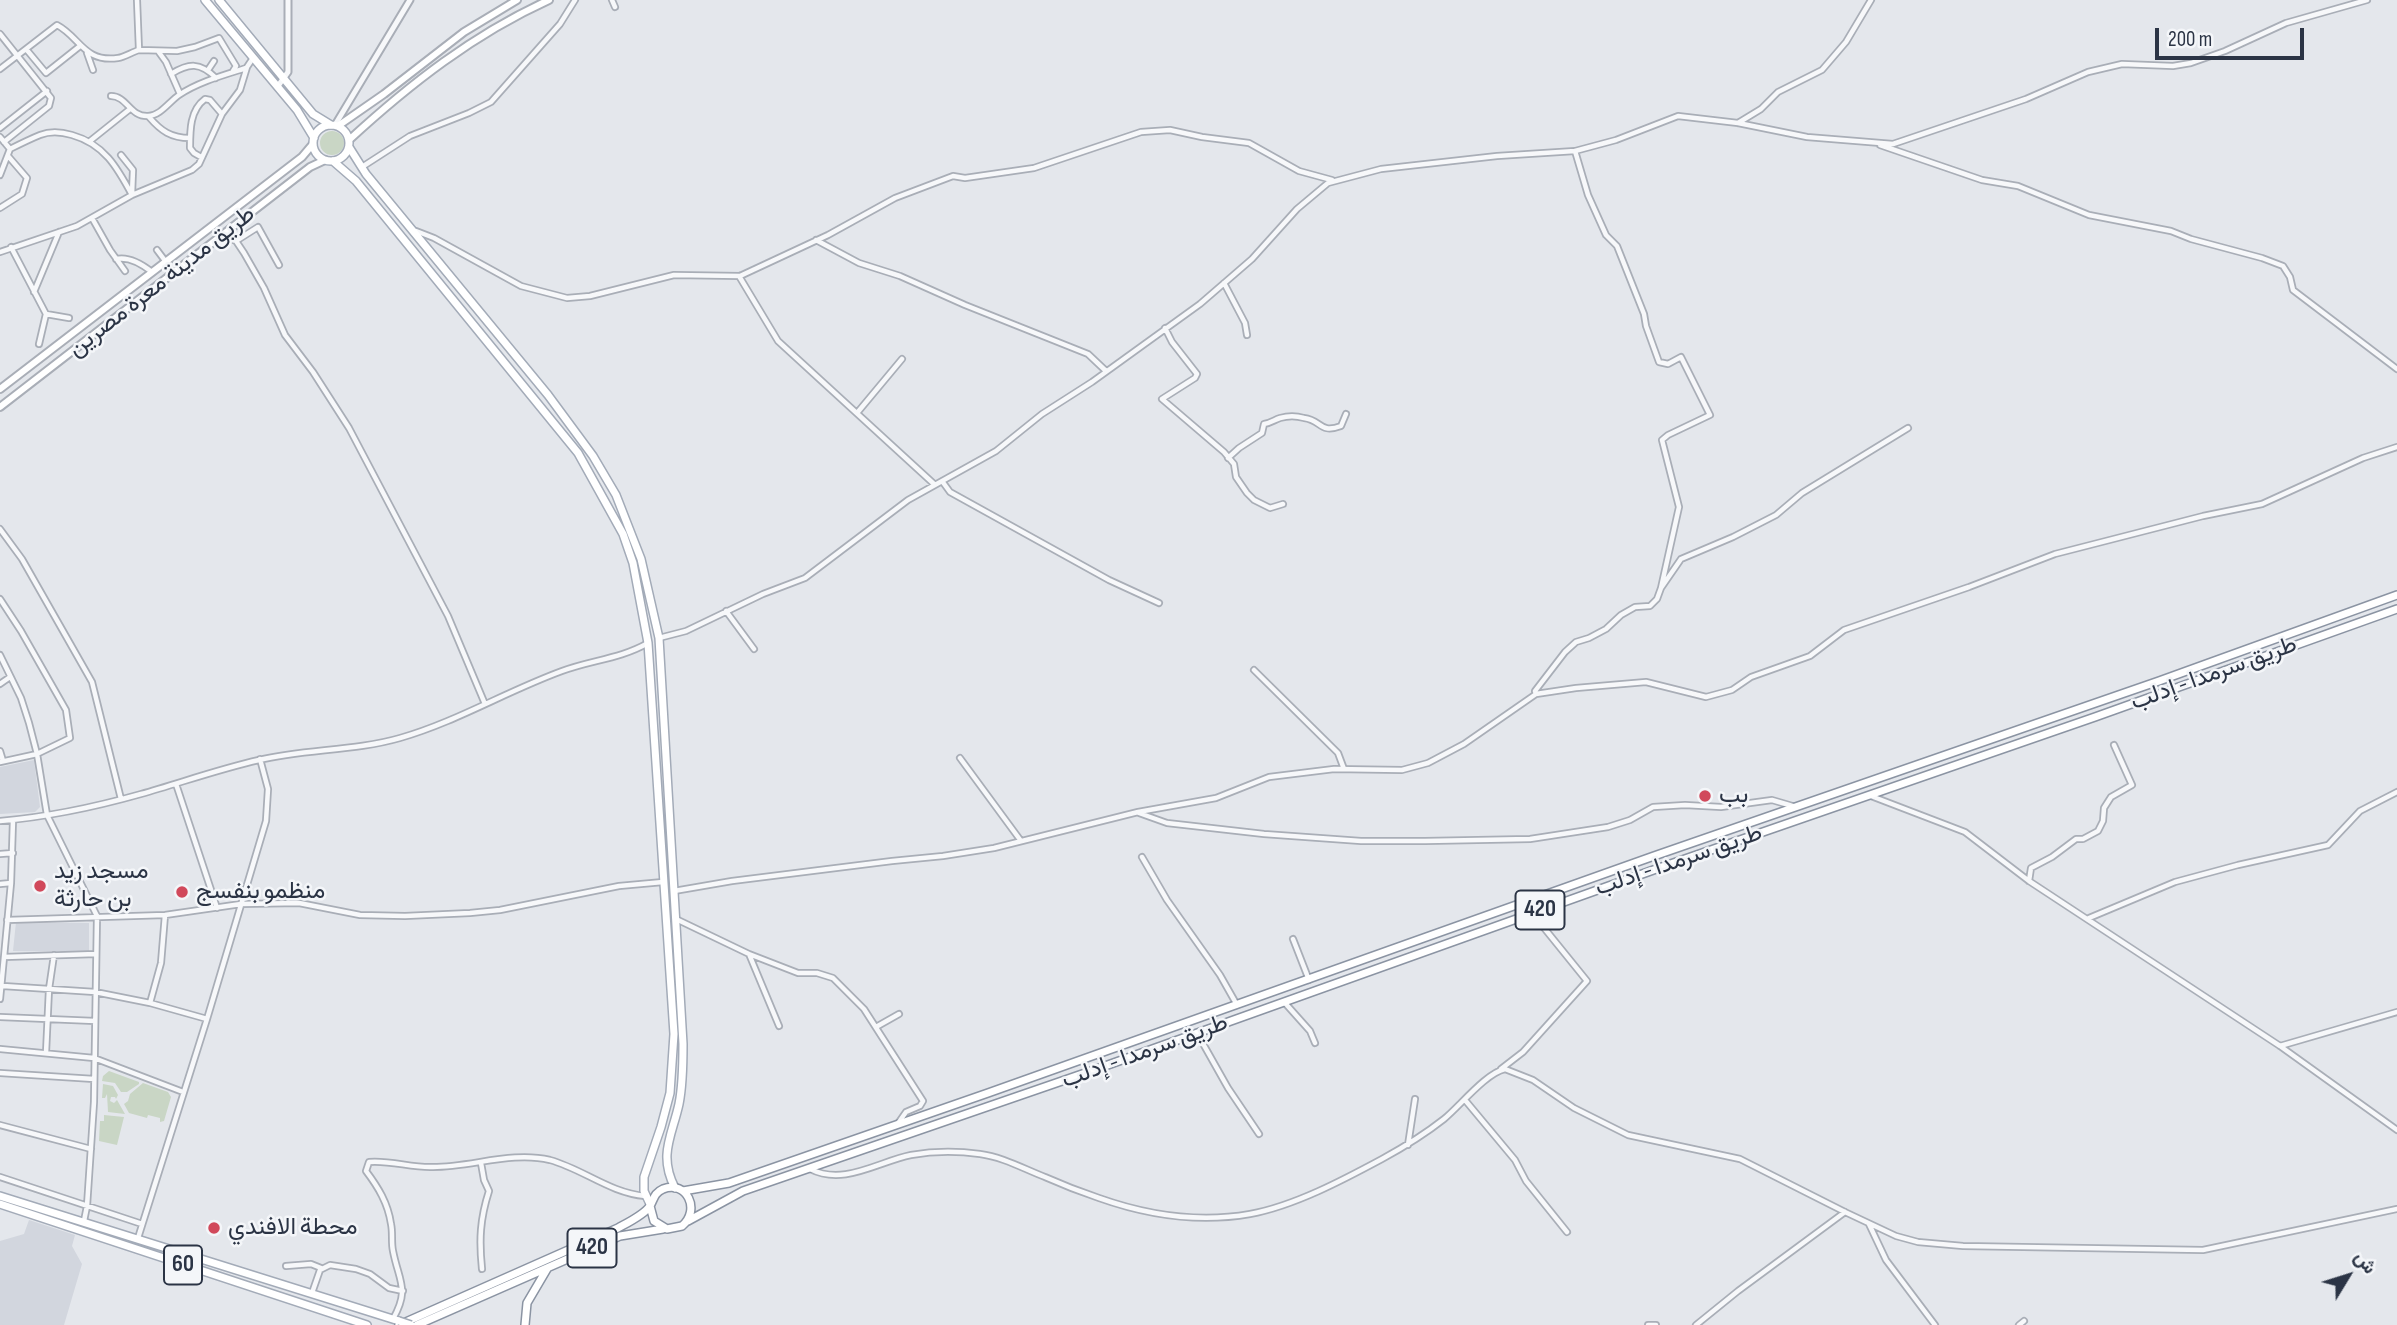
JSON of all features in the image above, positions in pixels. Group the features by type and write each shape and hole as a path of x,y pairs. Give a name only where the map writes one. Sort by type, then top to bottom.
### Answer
{"main road":[{"path":"205,0 297,110 317,154 356,181 578,453 623,534 633,563 648,643 674,1034 671,1084 664,1118 644,1177 646,1196 654,1221 667,1229 679,1228 688,1221 691,1205 668,1171 666,1153 679,1104 683,1067 676,919 659,638 641,559 616,495 593,456 548,396 362,167 345,131 313,114 219,0"},
{"path":"313,141 321,128 335,125 384,94 464,32 517,0"},
{"path":"329,160 343,157 349,144 369,121 450,56 502,23 550,0"},
{"name":"طريق مدينة معرة مصرين","path":"0,389 302,157 313,141"},
{"name":"طريق مدينة معرة مصرين","path":"0,407 310,167 329,160"},
{"name":"طريق سرمدا - إدلب","path":"679,1190 729,1183 898,1125 2397,595"},
{"name":"طريق سرمدا - إدلب","path":"688,1221 728,1197 2397,609"},
{"path":"1932,760 1936,770"},
{"path":"1654,856 1659,868"},
{"path":"669,962 678,961"},
{"path":"650,1205 659,1191 679,1190"},
{"name":"60","path":"0,1196 257,1275 397,1322"},
{"name":"60","path":"0,1204 367,1325"},
{"name":"420","path":"397,1322 618,1228 650,1205"},
{"path":"96,1236 98,1227"},
{"name":"420","path":"417,1325 625,1234 667,1229"},
{"path":"525,1325 525,1310 532,1291 548,1266"},
{"path":"252,1288 257,1275"},
{"path":"397,1322 411,1325"}],"street":[{"path":"136,0 139,50"},
{"path":"278,86 289,69 288,0"},
{"path":"335,125 410,0"},
{"path":"362,167 410,136 491,102 560,24 575,0"},
{"path":"612,0 615,7"},
{"path":"1738,123 1761,109 1778,92 1822,70 1846,42 1871,0"},
{"path":"659,638 686,631 805,578 908,500 996,451 1042,414 1200,304 1252,259 1297,209 1333,181 1405,166 1575,151 1616,140 1678,116 1738,123 1807,137 1893,144 2026,99 2088,72 2122,64 2173,66 2191,63 2225,51 2286,23 2367,0"},
{"path":"0,69 57,25 87,53 93,70"},
{"path":"0,33 51,98 50,104 2,139 10,149"},
{"path":"87,53 119,58 139,50 177,51 219,38 236,66 232,72"},
{"path":"26,49 46,74 80,46"},
{"path":"158,51 180,94"},
{"path":"0,251 92,218 132,195 192,170 222,114 242,85 247,67 253,58"},
{"path":"208,70 214,61"},
{"path":"171,74 187,65 208,70 216,78"},
{"path":"149,117 160,112 180,94 247,67"},
{"path":"0,128 47,91"},
{"path":"111,96 120,97 137,114 149,117 159,129 174,137 190,138"},
{"path":"201,157 191,151 190,138 197,105 205,99 210,100 222,114"},
{"path":"90,141 130,108"},
{"path":"411,229 434,238 521,286 567,298 590,296 674,275 739,276 854,222 895,198 953,176 976,177 1034,168 1141,132 1170,130 1249,143 1299,171 1333,181"},
{"path":"0,176 10,149 42,134 62,133 90,141 105,153 117,167 132,195"},
{"path":"1876,144 1982,180 2018,186 2088,215 2171,231 2283,266 2290,277 2293,290 2397,369"},
{"path":"1536,694 1535,691 1565,652 1576,642 1606,628 1635,607 1650,606 1657,599 1679,507 1662,440 1710,415 1681,357 1668,364 1659,362 1644,314 1617,246 1606,235 1588,195 1575,151"},
{"path":"121,155 133,170 132,195"},
{"path":"0,208 22,194 27,178 8,156"},
{"path":"92,218 125,271"},
{"path":"236,241 258,227 279,265"},
{"path":"34,292 59,231"},
{"path":"223,235 236,241 264,288 285,335 349,428 448,616 485,704"},
{"path":"815,240 859,263 900,276 1088,354 1106,371"},
{"path":"11,247 46,314 39,344"},
{"path":"157,250 166,262"},
{"path":"116,259 121,257 139,262 152,272"},
{"path":"739,276 778,341 934,484"},
{"path":"1224,283 1245,323 1247,335"},
{"path":"46,314 69,317"},
{"path":"1165,328 1196,374 1195,378 1161,399 1224,452 1234,464 1236,477 1254,500 1270,508 1283,504"},
{"path":"857,414 902,359"},
{"path":"1228,458 1262,433 1264,424 1270,424 1280,418 1308,418 1324,429 1332,429 1341,426 1346,414"},
{"path":"1661,588 1681,559 1734,537 1776,514 1802,493 1908,428"},
{"path":"674,891 732,881 994,848 1138,812 1216,798 1269,777 1344,769 1402,770 1428,763 1464,744 1536,694 1646,682 1706,698 1732,690 1751,677 1810,656 1844,629 2055,554 2203,516 2262,504 2363,458 2397,447"},
{"path":"942,481 950,492 1109,580 1159,603"},
{"path":"0,529 22,559 92,682 121,799"},
{"path":"0,599 22,631 66,710 70,738 37,754 2,762 0,751"},
{"path":"726,611 754,649"},
{"path":"0,821 47,816 121,799 260,760 397,739 426,730 579,664 631,653 648,643"},
{"path":"0,655 21,698 37,754 47,816 97,916 91,1149 87,1206 83,1222"},
{"path":"1254,670 1338,753 1344,769"},
{"path":"0,684 10,677"},
{"path":"2029,881 2031,868 2052,857 2076,839 2083,839 2098,831 2104,821 2104,808 2111,797 2132,785 2114,745"},
{"path":"960,758 1020,841"},
{"path":"138,1238 207,1019 267,813 268,789 260,760"},
{"path":"176,784 217,908"},
{"path":"2088,918 2175,882 2328,845 2360,811 2397,792"},
{"path":"1867,795 1965,832 2029,881 2280,1046 2397,1130"},
{"path":"1138,812 1167,823 1264,834 1362,841 1412,841 1530,839 1608,827 1630,820 1653,807 1721,807 1772,800 1796,807"},
{"path":"0,999 3,986 2,946 8,920 11,883 13,820"},
{"path":"0,854 13,853"},
{"path":"1142,857 1167,900 1220,975 1237,1006"},
{"path":"8,920 165,915 241,904 299,903 359,915 470,913 500,910 618,886 663,882"},
{"path":"0,884 11,883"},
{"path":"0,912 8,911"},
{"path":"809,1168 825,1175 849,1175 876,1164 913,1155 942,1152 982,1154 1101,1199 1153,1214 1207,1217 1251,1213 1293,1200 1351,1176 1407,1146 1523,1052 1587,981 1532,913"},
{"path":"150,1003 161,963 165,915"},
{"path":"676,919 748,954 798,972 817,973 833,978 859,1002 923,1101 906,1112 898,1125"},
{"path":"1293,939 1309,980"},
{"path":"4,957 96,954"},
{"path":"748,954 779,1026"},
{"path":"46,1053 49,989 54,955"},
{"path":"3,986 95,992 150,1003 207,1019"},
{"path":"1284,1002 1299,1017 1315,1043"},
{"path":"2280,1046 2397,1012"},
{"path":"876,1027 900,1014"},
{"path":"0,1017 95,1021"},
{"path":"1197,1033 1228,1088 1259,1133"},
{"path":"0,1049 94,1058 183,1092"},
{"path":"1498,1071 1508,1070 1522,1075 1574,1108 1628,1135 1740,1158 1868,1223 1896,1236 1918,1242 1963,1247 2203,1250 2397,1209"},
{"path":"0,1073 94,1079"},
{"path":"1407,1146 1415,1099"},
{"path":"1465,1100 1515,1160 1526,1181 1567,1231"},
{"path":"0,1125 91,1149"},
{"path":"397,1322 403,1291 393,1253 388,1209 378,1187 366,1171 367,1165 373,1161 432,1167 516,1157 551,1160 598,1182 646,1196"},
{"path":"481,1163 489,1191 482,1213 482,1269"},
{"path":"0,1177 142,1224"},
{"path":"1696,1325 1845,1212"},
{"path":"1868,1223 1886,1260 1935,1325"},
{"path":"286,1266 312,1265 321,1268 330,1265 356,1269 370,1274 389,1288 403,1291"},
{"path":"312,1293 321,1268"},
{"path":"1648,1325 1656,1325"}],"shaded area":[{"path":"34,760 40,807 35,812 0,814 0,767"},
{"path":"16,922 89,923 89,952 13,951"},
{"path":"29,1220 75,1235 72,1246 82,1264 64,1325 0,1325 0,1241 24,1234"}],"green space":[{"path":"332,131 341,134 344,143 341,152 332,155 323,152 320,143 323,134"},
{"path":"109,1071 139,1084 127,1092 121,1092 115,1083 102,1081"},
{"path":"143,1083 168,1092 171,1097 164,1121 160,1122 160,1118 148,1115 147,1118 129,1113 124,1104 130,1094"},
{"path":"103,1084 113,1086 118,1095 116,1099 111,1097 110,1101 114,1103 117,1100 125,1114 108,1112 107,1094 102,1098"},
{"path":"104,1115 124,1117 117,1145 99,1141 100,1121 104,1121"}],"place":[{"name":"بب","path":"1705,796"},
{"name":"مسجد زيد بن حارثة","path":"40,886"},
{"name":"منظمو بنفسج","path":"182,892"},
{"name":"محطة الافندي","path":"214,1228"}]}
